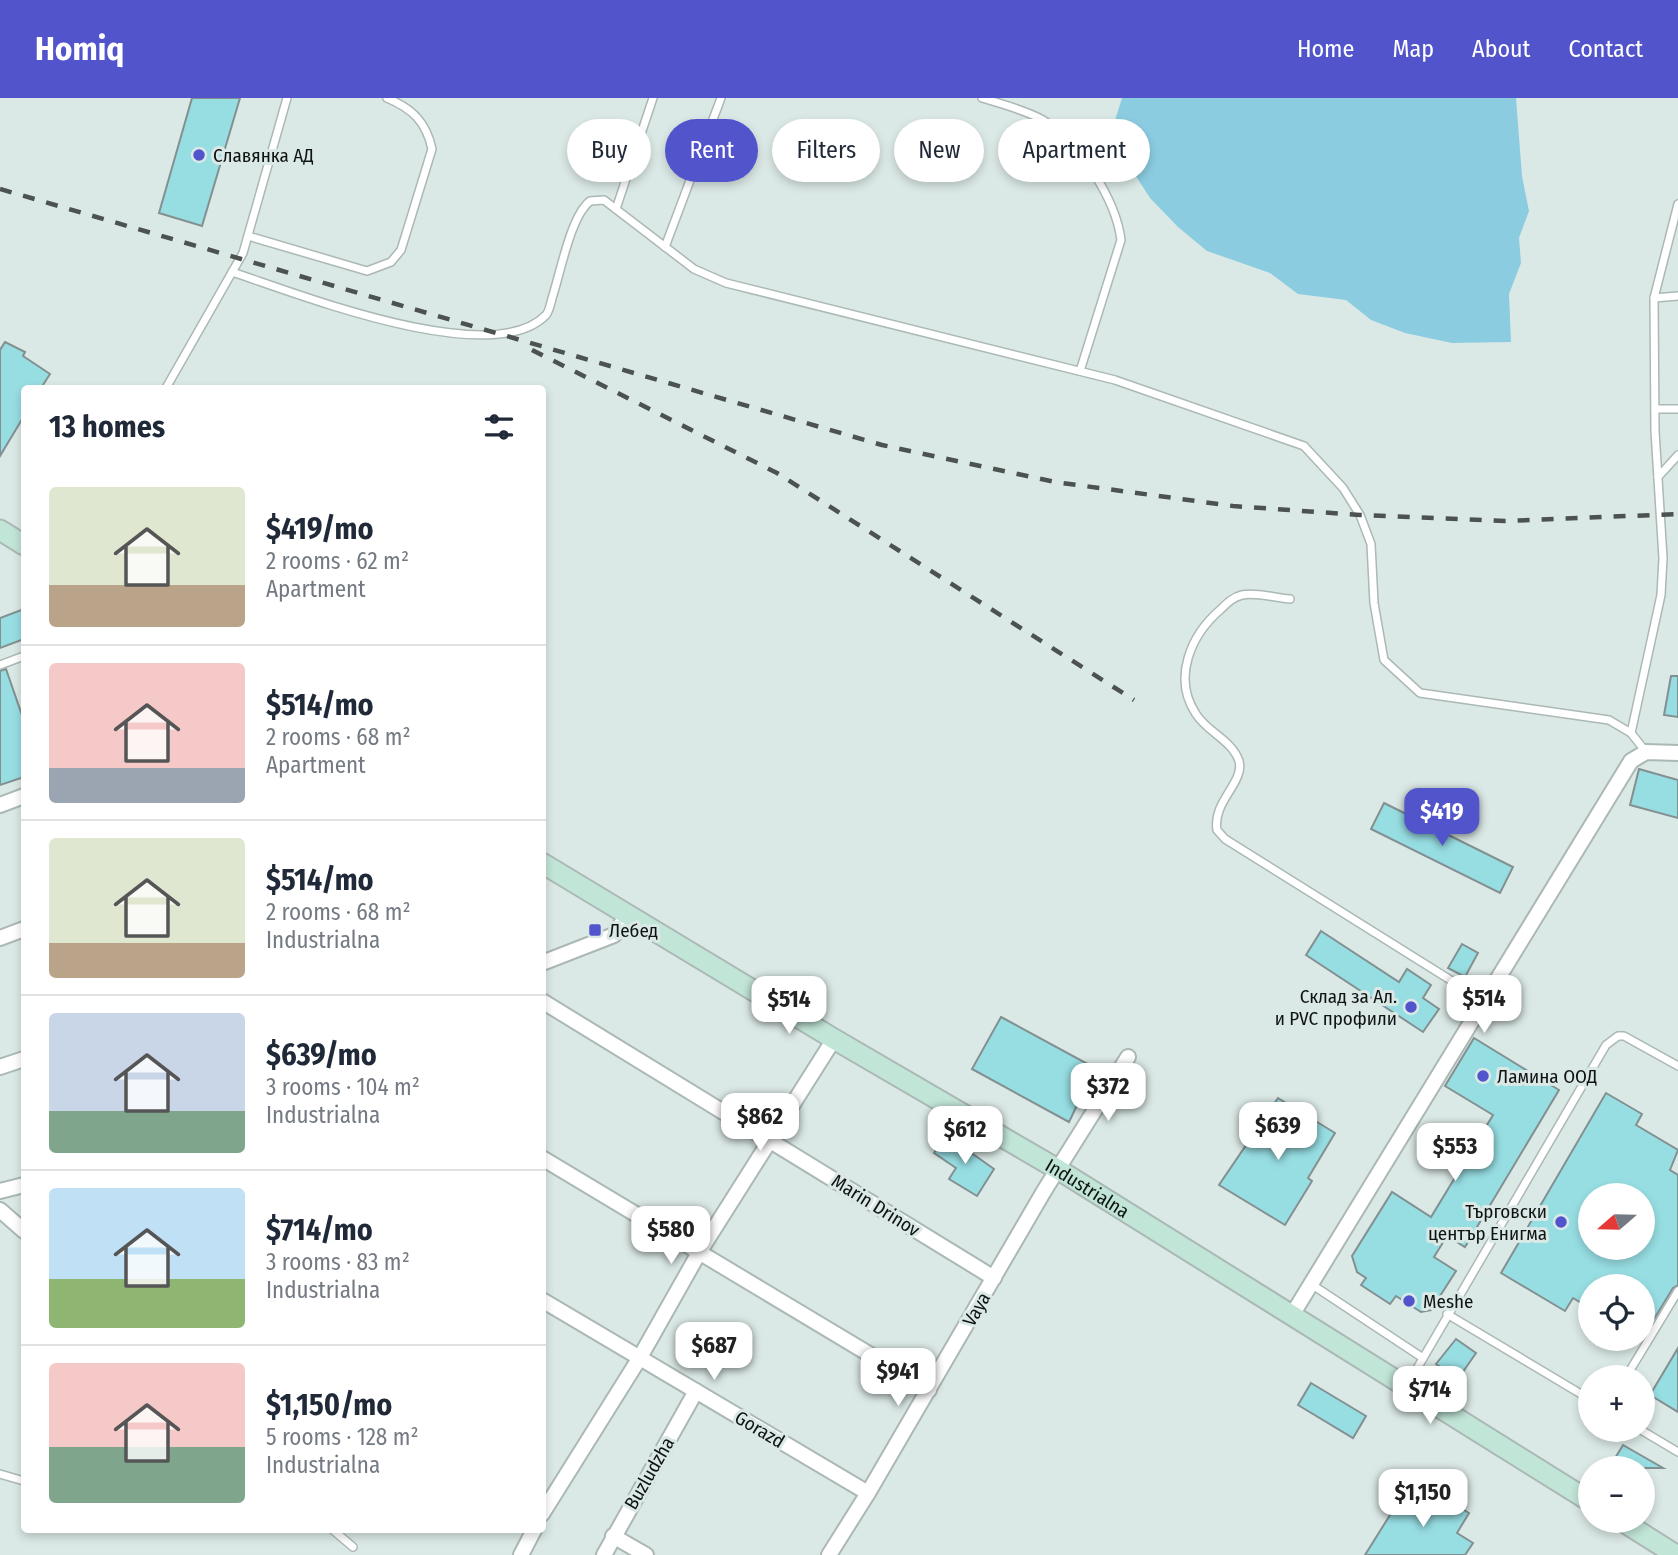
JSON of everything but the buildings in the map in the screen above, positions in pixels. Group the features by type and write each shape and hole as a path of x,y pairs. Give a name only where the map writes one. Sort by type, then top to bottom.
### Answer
{"main road":[{"path":"0,530 21,543"},
{"name":"Industrialna","path":"546,865 834,1040 1059,1170 1578,1494"},
{"path":"1641,1533 1676,1555"}],"street":[{"path":"1292,1315 1631,761 1646,751 1678,753"},
{"path":"0,805 21,797"},
{"path":"546,961 614,935 627,915"},
{"path":"0,938 21,930"},
{"name":"Marin Drinov","path":"546,1003 994,1278"},
{"path":"546,1508 639,1359 699,1251 834,1040"},
{"name":"Vaya","path":"829,1555 1128,1057"},
{"path":"0,1067 21,1060"},
{"path":"546,1160 929,1390"},
{"path":"0,1191 21,1186"},
{"path":"0,1210 21,1228"},
{"name":"Gorazd","path":"546,1302 868,1493"},
{"name":"Buzludzha","path":"604,1555 696,1391"},
{"path":"521,1555 532,1533"},
{"path":"613,1536 646,1555"}],"lane":[{"path":"168,385 232,272 248,236 287,98"},
{"path":"248,236 367,271 391,262 401,250 432,149 429,132 421,118 406,106 387,98"},
{"path":"616,209 653,98"},
{"path":"665,247 721,98"},
{"path":"982,98 1042,119 1063,134 1111,200 1121,240 1080,371"},
{"path":"232,272 391,324 502,335 530,325 547,313 582,207 597,198 616,209 694,269 726,283 1115,380 1304,446 1343,488 1360,515 1371,544 1374,603 1384,660 1420,693 1609,719 1631,733 1646,751"},
{"path":"1631,733 1661,595 1663,558 1655,409 1654,298 1678,204"},
{"path":"1654,298 1678,296"},
{"path":"1655,409 1678,409"},
{"path":"1658,478 1678,455"},
{"path":"1290,599 1245,594 1233,599 1207,621 1192,639 1186,666 1186,695 1196,716 1234,751 1239,762 1240,771 1218,808 1217,830 1225,839 1484,1001"},
{"path":"0,665 21,657"},
{"path":"1406,1387 1606,1045 1618,1036 1624,1036 1678,1066"},
{"path":"1311,1284 1423,1358"},
{"path":"1633,1365 1678,1291"},
{"path":"1447,1314 1578,1392"},
{"path":"1655,1438 1678,1452"},
{"path":"0,1474 21,1480"},
{"path":"336,1533 352,1547"}],"water":[{"path":"1122,98 1516,98 1522,176 1529,211 1519,238 1521,263 1509,294 1511,342 1452,343 1405,333 1371,320 1346,300 1298,294 1270,273 1207,251 1178,227 1150,198 1140,182 1150,182 1150,119 1115,119"}],"railway":[{"path":"0,189 882,445 1055,482 1233,506 1360,515 1505,521 1678,514"},
{"path":"532,350 777,473 1134,700"}],"place":[{"name":"Славянка АД","path":"199,155"},
{"name":"Лебед","path":"595,930"},
{"name":"Склад за Ал. и PVC профили","path":"1411,1007"},
{"name":"Ламина ООД","path":"1483,1076"},
{"name":"Търговски център Енигма","path":"1561,1222"},
{"name":"Meshe","path":"1409,1301"}]}
